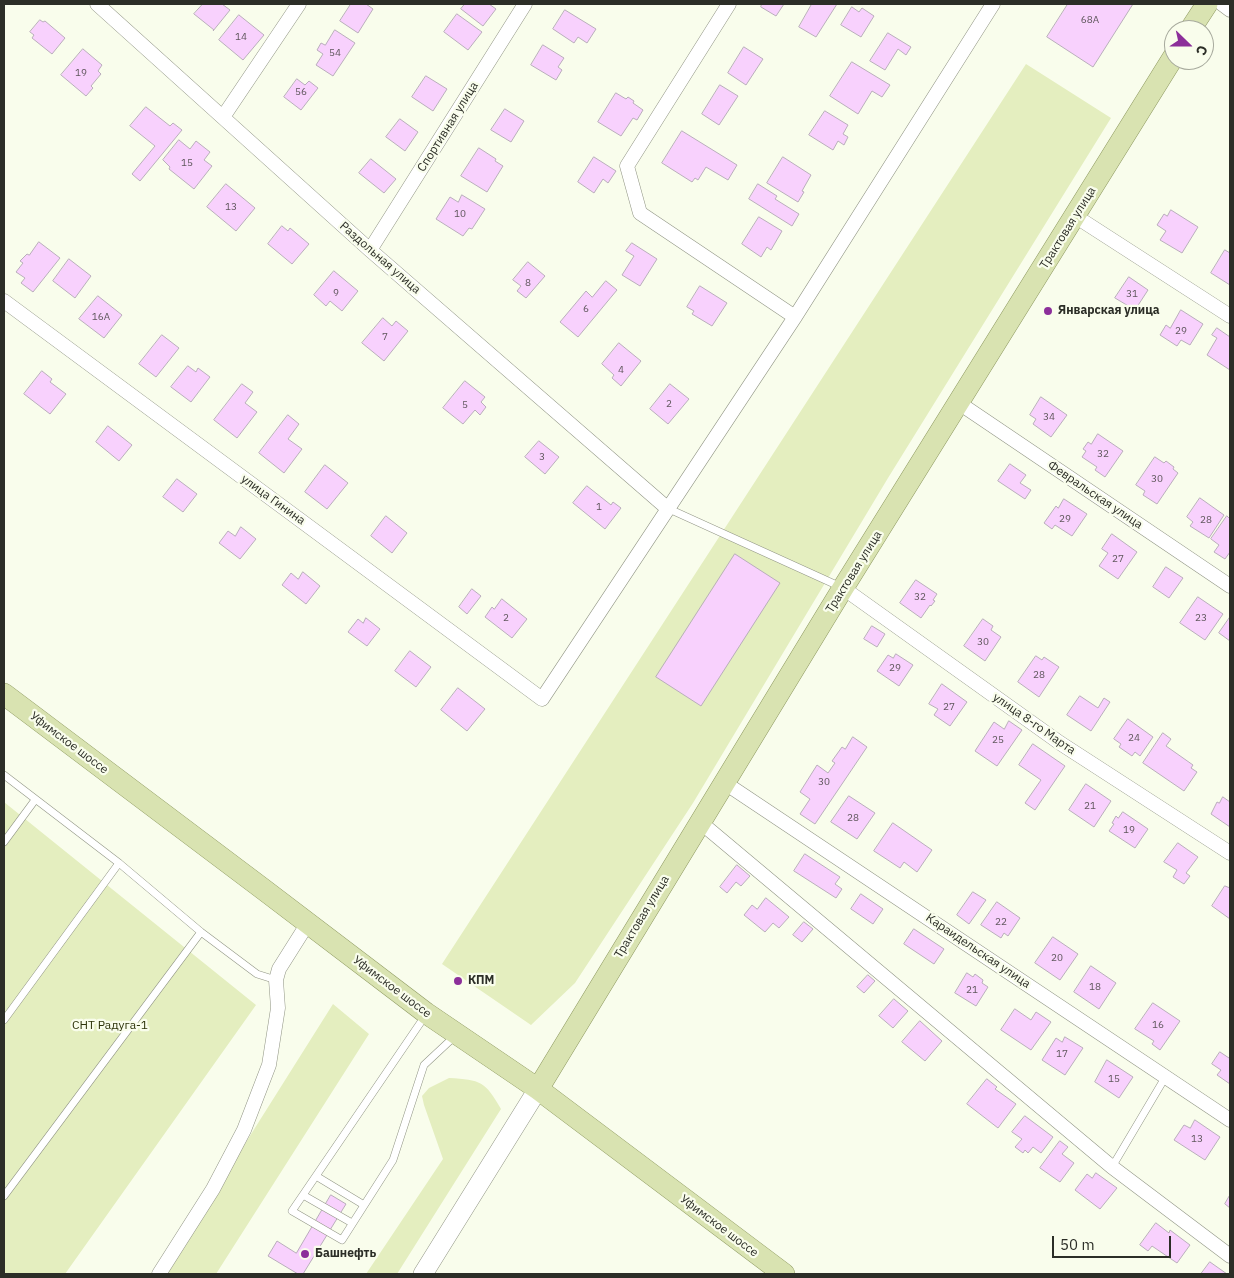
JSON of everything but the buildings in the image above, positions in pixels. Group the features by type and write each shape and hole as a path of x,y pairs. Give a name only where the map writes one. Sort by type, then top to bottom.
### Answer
{"main road":[{"path":"1197,20 1207,4"},
{"name":"Трактовая улица","path":"538,1089 843,588 1165,70"},
{"name":"Уфимское шоссе","path":"4,694 426,1013 538,1089 784,1274"},
{"path":"423,1274 538,1089"}],"street":[{"name":"Раздольная улица","path":"97,4 370,250 667,508"},
{"path":"224,117 299,4"},
{"name":"Спортивная улица","path":"370,250 525,4"},
{"path":"729,4 627,166 640,213 795,317"},
{"path":"667,508 795,317 993,4"},
{"path":"1222,4 1230,10"},
{"path":"1075,216 1230,316"},
{"name":"улица Гинина","path":"4,301 542,699 667,508"},
{"name":"Февральская улица","path":"959,403 1230,586"},
{"name":"улица 8-го Марта","path":"843,588 1060,743 1230,852"},
{"name":"Караидельская улица","path":"725,783 1230,1120"},
{"path":"700,822 1112,1167 1230,1256"},
{"path":"159,1274 213,1190 244,1130 269,1065 278,1008 276,980 278,969 308,923"}],"lane":[{"path":"667,508 843,588"},
{"path":"4,775 119,863 200,932 257,974 276,980"},
{"path":"4,842 35,800"},
{"path":"4,1020 119,863"},
{"path":"4,1196 200,932"},
{"path":"426,1013 292,1211 342,1240 393,1160 424,1065 458,1034"},
{"path":"1112,1167 1166,1076"},
{"path":"316,1176 364,1205"},
{"path":"303,1195 352,1223"}],"green space":[{"path":"1026,64 1111,118 888,478 693,803 575,983 531,1025 442,964"},
{"name":"СНТ Радуга-1","path":"4,802 256,1005 65,1274 4,1274"},
{"path":"333,1004 369,1034 216,1274 163,1274"},
{"path":"449,1078 475,1081 481,1084 491,1093 501,1109 397,1274 366,1274 443,1159 422,1096 429,1088"}],"place":[{"name":"Январская улица","path":"1048,311"},
{"name":"КПМ","path":"458,981"},
{"name":"Башнефть","path":"305,1254"}]}
